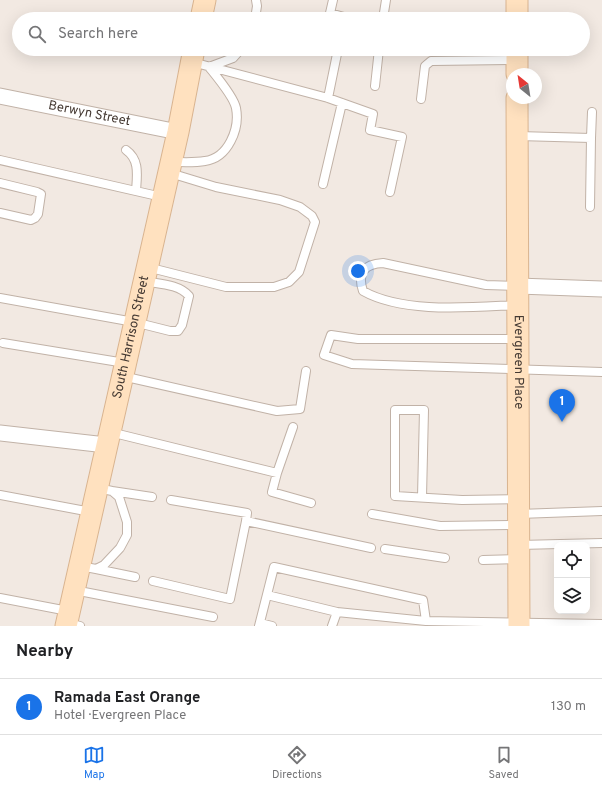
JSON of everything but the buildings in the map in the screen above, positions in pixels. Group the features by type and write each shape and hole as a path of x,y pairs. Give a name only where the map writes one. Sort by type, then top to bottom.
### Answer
{"main road":[{"path":"202,12 204,0"},
{"path":"518,0 518,12"},
{"name":"South Harrison Street","path":"70,622 74,590 87,567 91,512 104,489 108,439 134,322 149,273 162,197 173,170 178,132 198,59"},
{"name":"Evergreen Place","path":"518,104 519,624"}],"street":[{"name":"Berwyn Street","path":"0,96 178,132"},
{"path":"518,296 602,289"},
{"path":"0,433 108,439"}],"lane":[{"path":"256,0 256,12"},
{"path":"330,12 333,0"},
{"path":"384,12 386,0"},
{"path":"198,59 233,58 235,56"},
{"path":"328,98 337,56"},
{"path":"374,86 378,56"},
{"path":"198,59 328,98 373,114 370,130 402,136 390,192"},
{"path":"173,170 206,161 220,155 231,142 236,126 236,108 198,59"},
{"path":"421,99 425,66 431,61 517,61"},
{"path":"323,184 342,103"},
{"path":"590,207 592,112"},
{"path":"518,136 591,138"},
{"path":"126,150 136,160 136,191"},
{"path":"0,160 162,197"},
{"path":"149,273 226,287 274,287 289,282 299,272 315,222 312,216 300,207 280,200 216,187 173,170"},
{"path":"0,183 37,192 41,194 41,198 35,218 31,220 0,213"},
{"path":"383,262 486,285 518,296 436,308 376,298 363,291 360,282 362,271 371,263 383,262"},
{"path":"0,298 134,322 170,331 178,331 182,325 189,296 185,290 149,273"},
{"path":"518,339 358,339 331,335 324,354 352,364 585,370 602,372"},
{"path":"3,343 123,370 277,411 300,409 306,371"},
{"path":"422,497 424,410 395,410 395,496 462,500 519,528"},
{"path":"293,427 272,492 311,503"},
{"path":"108,439 277,473"},
{"path":"104,489 152,497"},
{"path":"87,567 104,565 120,548 127,535 127,522 119,497 104,489"},
{"path":"0,495 91,512"},
{"path":"152,582 230,599 247,513 171,500"},
{"path":"483,560 519,528 602,511"},
{"path":"372,514 440,526 519,528 602,543"},
{"path":"246,521 371,548"},
{"path":"385,549 445,558"},
{"path":"87,567 135,577"},
{"path":"272,626 260,624 274,567 423,600 426,621"},
{"path":"74,590 213,616"},
{"path":"268,594 337,612 426,621 519,624 602,624"},
{"path":"0,598 70,622"},
{"path":"332,626 337,612"}],"place":[{"name":"Ramada East Orange","path":"562,422"}]}
